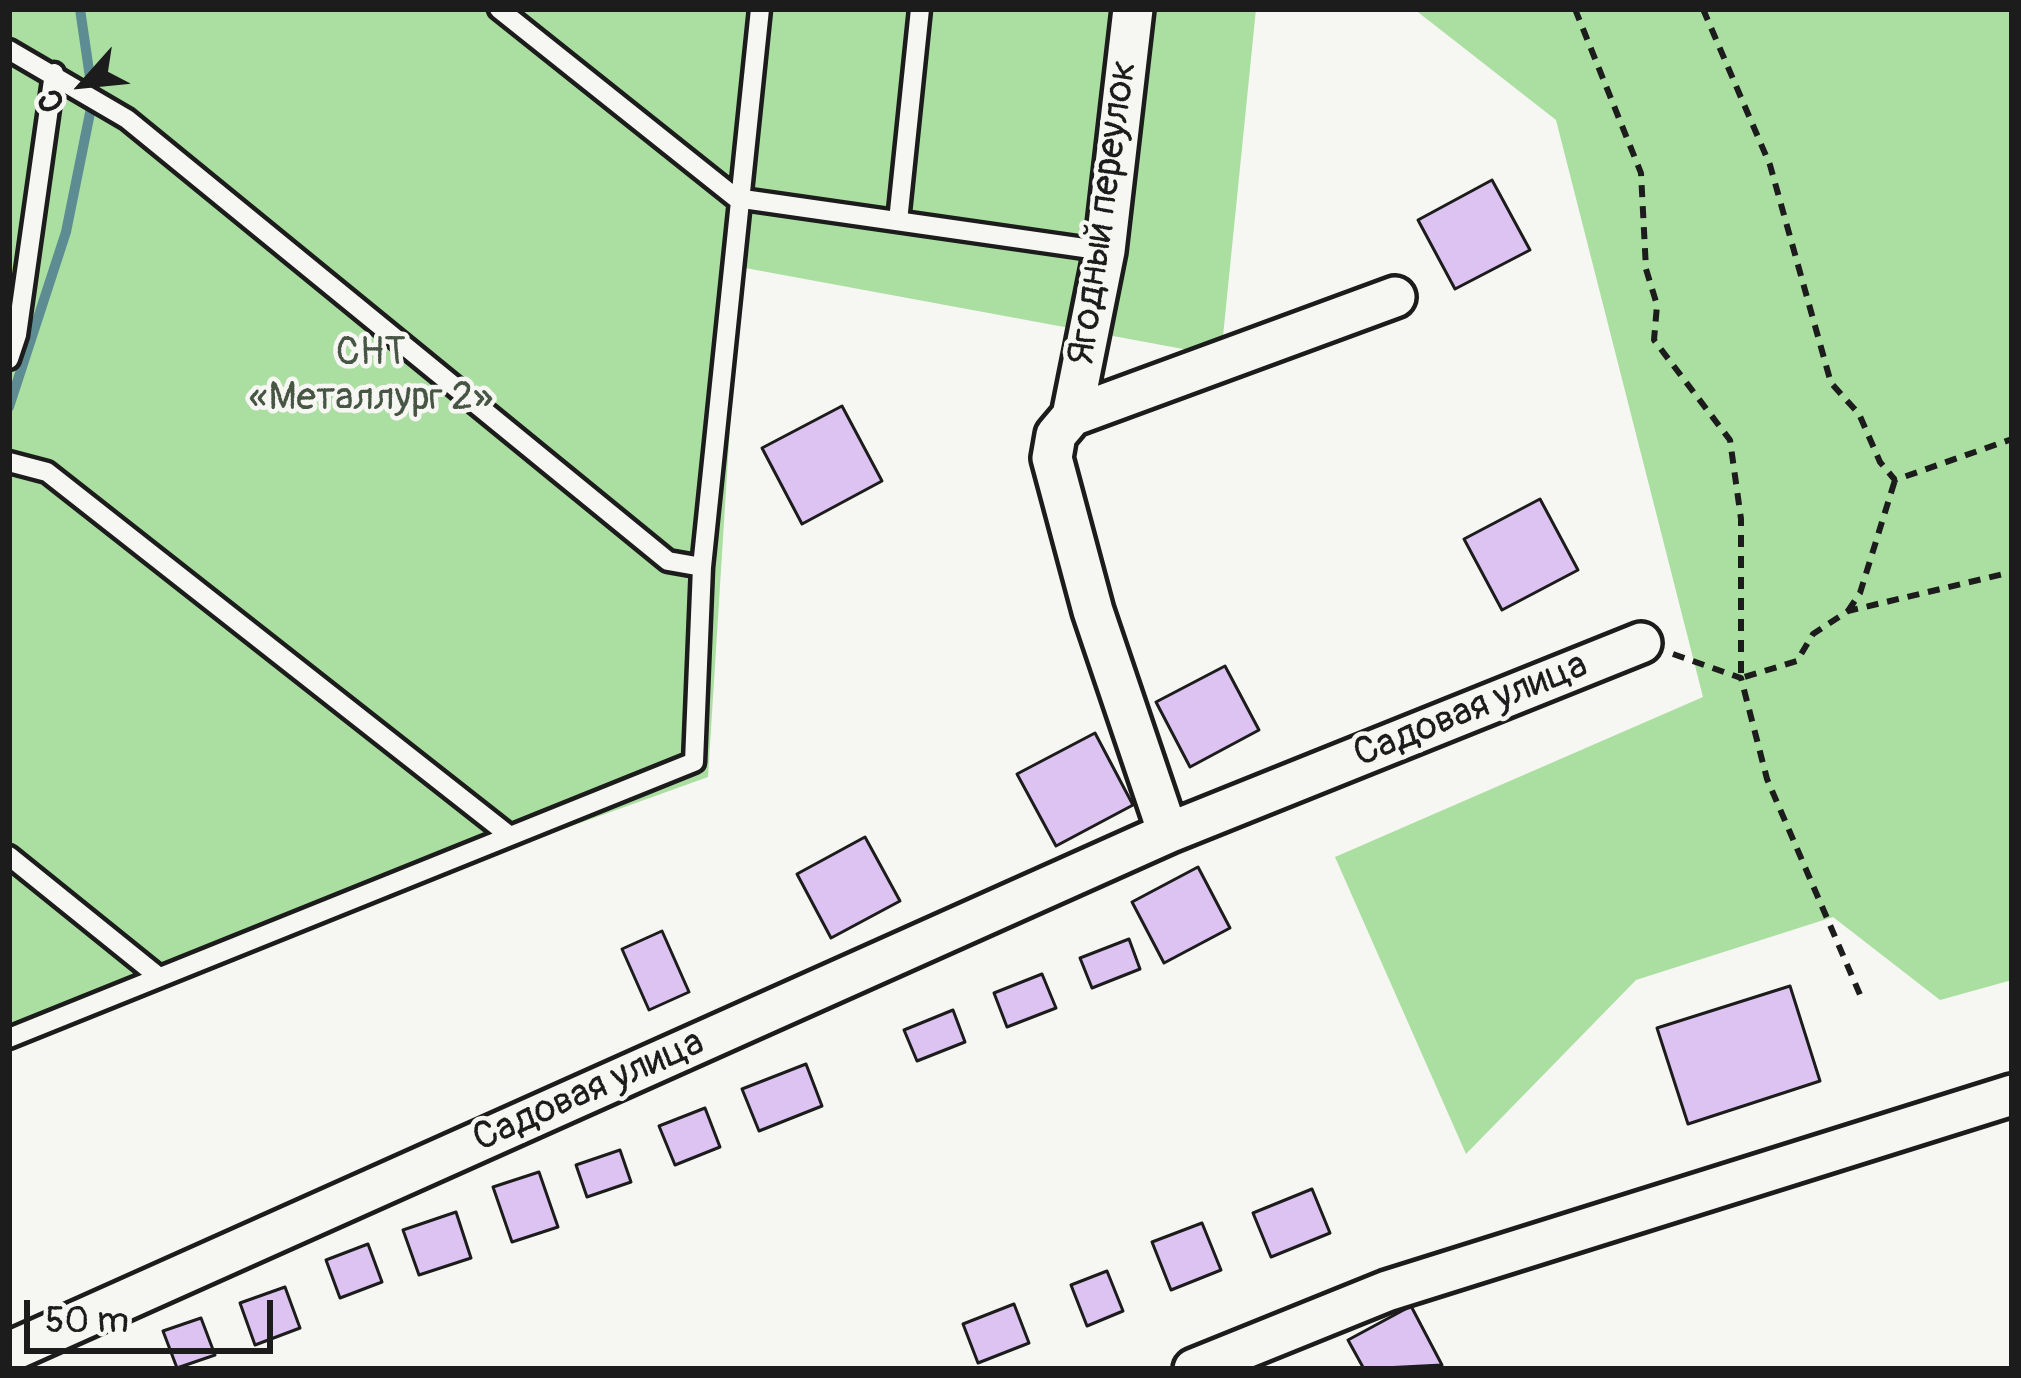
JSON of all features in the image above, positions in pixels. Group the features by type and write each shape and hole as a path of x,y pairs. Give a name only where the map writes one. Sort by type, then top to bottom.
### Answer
{"street":[{"name":"Ягодный переулок","path":"1072,416 1105,250 1132,9"},
{"path":"1168,833 1094,611 1052,458 1056,434 1072,416 1395,297"},
{"name":"Садовая улица","path":"9,1352 1168,833 1641,643"},
{"path":"1194,1369 1388,1291 2012,1095"}],"lane":[{"path":"500,9 736,199 1105,250"},
{"path":"9,1038 694,762 702,568 736,199 760,9"},
{"path":"898,221 920,9"},
{"path":"9,50 127,118 668,561 702,568"},
{"path":"9,359 54,73"},
{"path":"9,462 46,472 510,836"},
{"path":"9,856 159,977"}],"path":[{"path":"1575,9 1641,173 1646,268 1657,305 1654,340 1730,440 1742,519 1741,678 1767,779 1861,997"},
{"path":"1703,9 1770,165 1831,383 1859,413 1880,462 1895,480"},
{"path":"1895,480 2012,439"},
{"path":"1848,611 1860,593 1895,480"},
{"path":"1641,643 1741,678 1797,662 1813,634 1848,611 2012,572"}],"green space":[{"name":"СНТ «Металлург 2»","path":"9,9 1256,9 1221,356 740,267 708,777 9,1028"},
{"path":"1414,9 2012,9 2012,980 1940,1000 1833,917 1636,980 1466,1154 1335,857 1703,697 1556,120"}],"building":[{"path":"1492,180 1530,250 1455,289 1418,220"},
{"path":"842,406 882,481 802,524 762,448"},
{"path":"1540,499 1578,570 1502,610 1464,539"},
{"path":"1225,666 1259,730 1190,767 1156,702"},
{"path":"1095,733 1133,805 1056,846 1017,774"},
{"path":"865,837 900,901 831,938 797,874"},
{"path":"1198,867 1230,928 1164,963 1132,902"},
{"path":"662,931 689,992 649,1010 622,949"},
{"path":"1129,939 1140,969 1092,988 1080,958"},
{"path":"1042,974 1056,1008 1007,1027 994,993"},
{"path":"1790,986 1820,1081 1688,1124 1657,1028"},
{"path":"953,1010 965,1042 917,1061 904,1030"},
{"path":"806,1064 822,1106 759,1131 742,1089"},
{"path":"705,1108 720,1147 675,1165 659,1126"},
{"path":"620,1150 631,1182 587,1197 576,1165"},
{"path":"539,1172 558,1227 512,1242 493,1187"},
{"path":"1312,1189 1330,1233 1271,1257 1253,1213"},
{"path":"456,1212 471,1258 419,1275 403,1230"},
{"path":"1202,1223 1221,1270 1171,1290 1152,1242"},
{"path":"368,1244 382,1282 340,1298 326,1260"},
{"path":"1107,1271 1123,1311 1087,1326 1071,1285"},
{"path":"285,1287 300,1328 255,1345 240,1303"},
{"path":"1014,1304 1029,1343 978,1363 963,1324"},
{"path":"1411,1306 1442,1365 1364,1369 1348,1340"},
{"path":"201,1318 215,1355 177,1368 163,1331"}],"waterway":[{"path":"9,407 66,232 93,98 80,9"}]}
